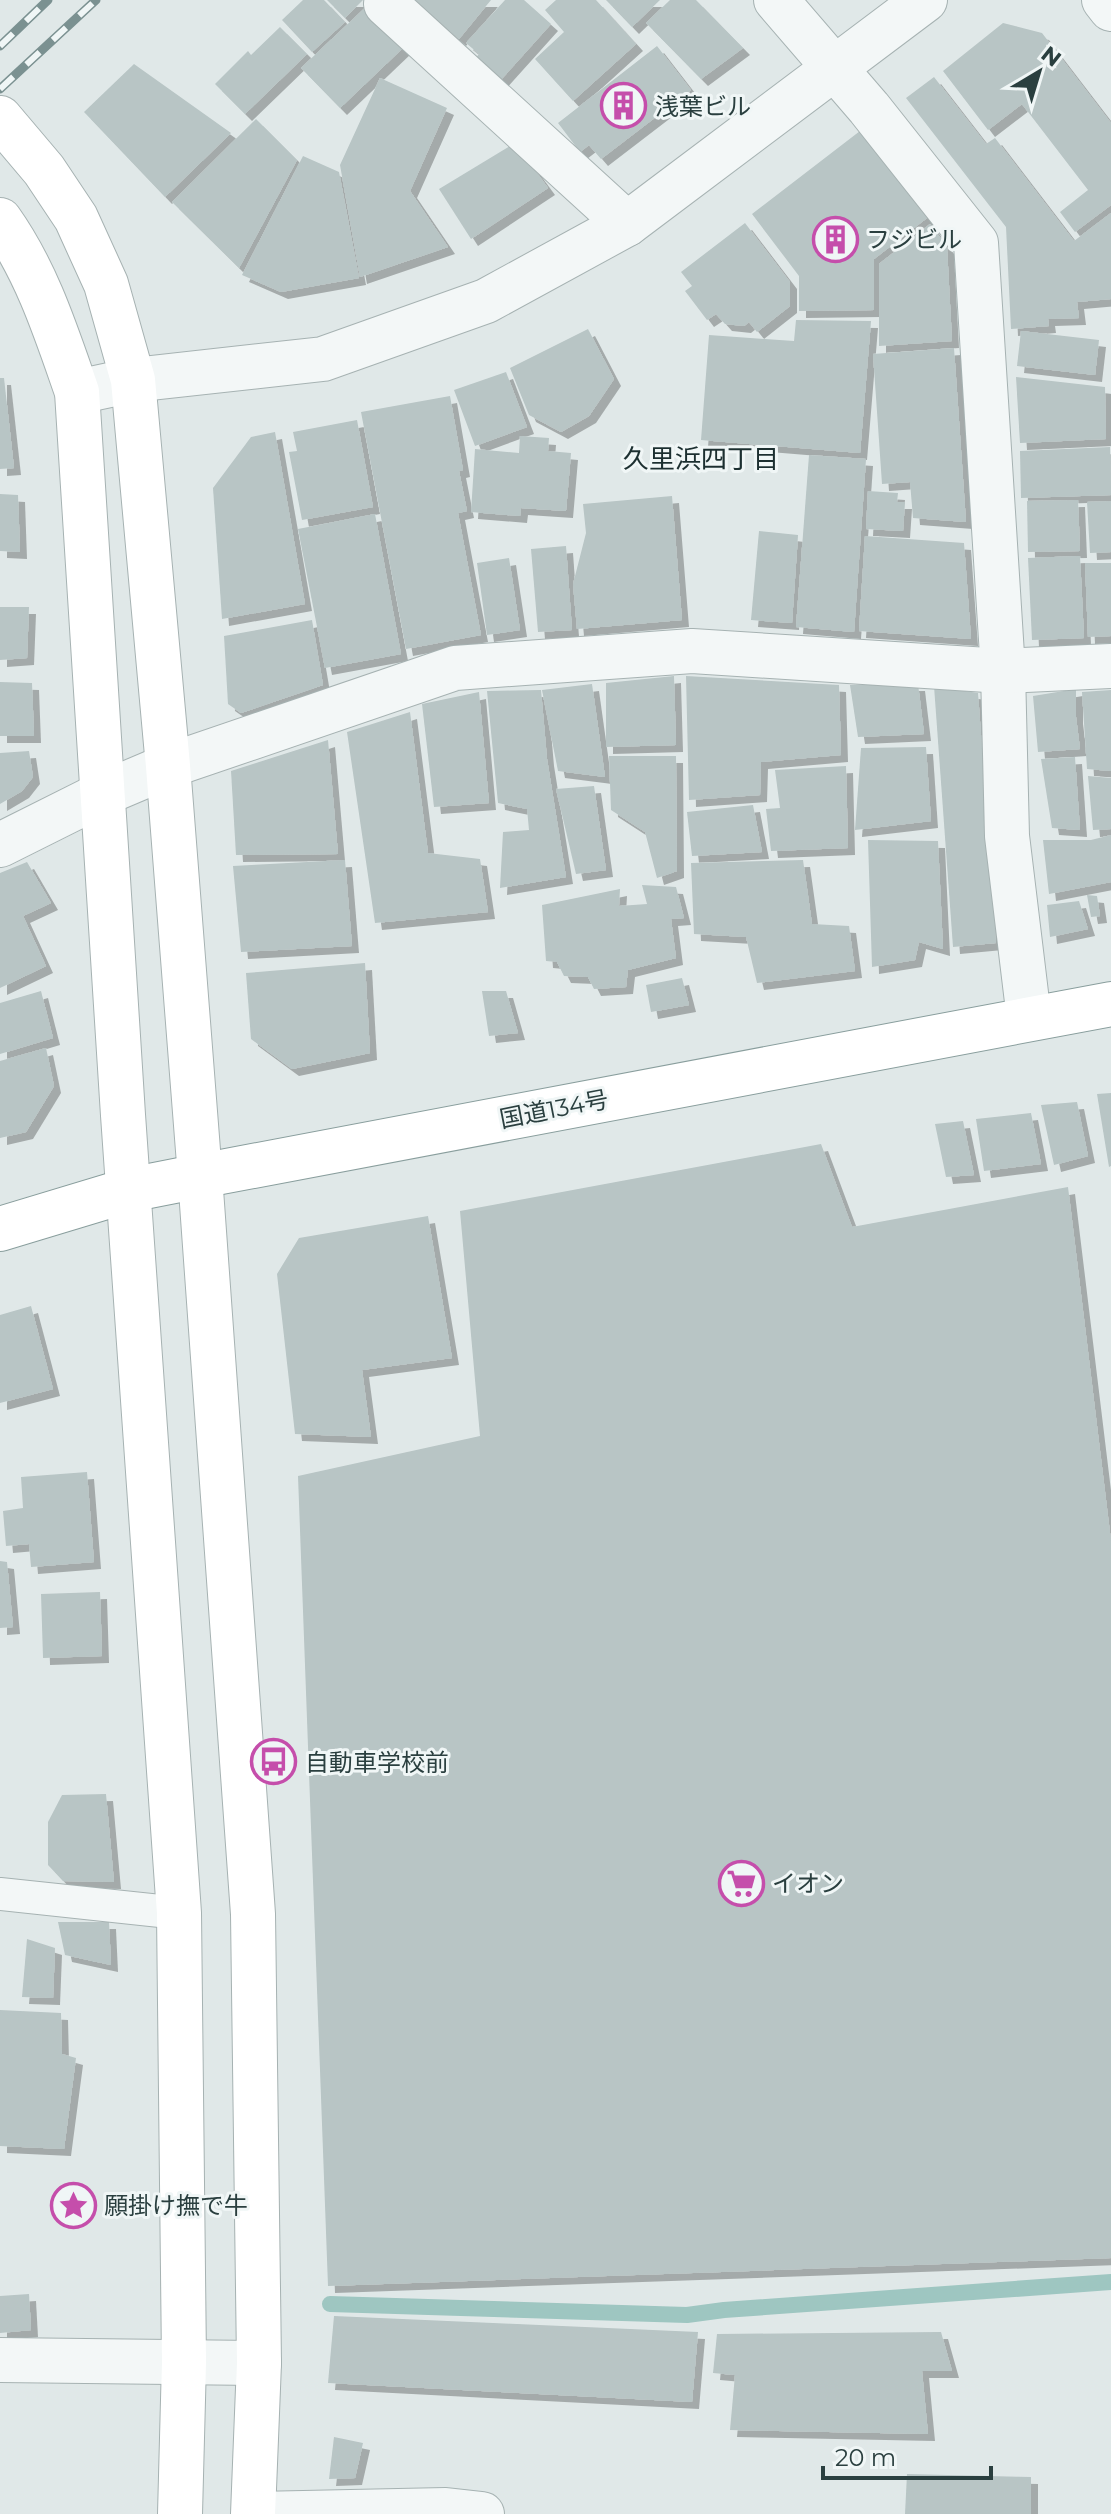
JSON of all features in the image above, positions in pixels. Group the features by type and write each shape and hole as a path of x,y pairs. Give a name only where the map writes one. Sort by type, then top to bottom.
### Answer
{"main road":[{"path":"0,118 44,170 76,218 106,284 133,380 168,766 253,1914 259,2363 255,2514"},
{"path":"0,220 27,263 40,291 77,392 179,1913 184,2362 180,2514"},
{"name":"国道134号","path":"0,1229 129,1190 1111,1004"}],"street":[{"path":"776,0 836,68 976,243 1003,671 1007,836 1029,1018"},
{"path":"77,392 133,380 323,359 486,301 627,224 925,0"},
{"path":"1104,0 1111,9"},
{"path":"386,4 627,224"},
{"path":"0,845 102,794 168,766 455,668 692,651 1003,671 1111,666"},
{"path":"0,2360 259,2363"},
{"path":"255,2514 446,2510 482,2514"}],"lane":[{"path":"0,1894 179,1913"}],"building":[{"path":"303,0 324,0 345,22 312,52 282,20"},
{"path":"327,0 363,0 345,18"},
{"path":"414,0 491,0 459,39"},
{"path":"505,0 524,0 551,24 498,83 474,60 479,54 466,43"},
{"path":"556,0 596,0 636,44 573,101 535,59 564,32 545,10"},
{"path":"606,0 660,0 632,27"},
{"path":"670,0 696,0 743,48 701,79 646,23"},
{"path":"367,6 405,46 340,108 301,68"},
{"path":"1003,23 1042,33 1111,123 1111,205 1075,232 1060,212 1088,190 1022,104 988,130 943,71"},
{"path":"280,27 307,54 245,114 215,84 248,51 251,55"},
{"name":"浅葉ビル","path":"657,46 691,90 601,159 589,145 580,152 558,123"},
{"path":"134,64 231,133 165,197 84,112"},
{"path":"934,77 986,144 995,138 1074,241 1111,213 1111,299 1077,302 1079,318 1048,319 1049,326 1011,329 1006,227 906,98"},
{"path":"380,78 447,108 410,191 448,247 360,277 340,165"},
{"path":"256,119 297,160 239,268 172,202"},
{"name":"フジビル","path":"860,131 927,218 874,259 874,310 799,311 799,276 752,214"},
{"path":"515,143 548,188 471,239 439,189"},
{"path":"303,156 339,172 359,278 281,292 242,275"},
{"path":"745,223 790,282 790,306 757,332 749,322 744,326 725,324 716,314 707,320 685,291 692,286 681,272"},
{"path":"930,224 947,247 952,341 879,346 879,264"},
{"path":"796,320 871,321 860,453 701,440 709,335 794,341"},
{"path":"588,329 614,379 589,416 561,432 529,415 510,368"},
{"path":"1021,331 1099,340 1095,375 1017,366"},
{"path":"954,348 966,522 913,518 910,482 882,484 873,354"},
{"path":"506,372 527,427 475,446 454,390"},
{"path":"1016,377 1105,387 1106,439 1020,443"},
{"path":"0,378 4,378 14,468 0,469"},
{"path":"450,396 467,511 458,513 481,635 406,649 361,412"},
{"path":"357,420 373,507 302,520 289,452 297,451 293,432"},
{"path":"275,432 305,604 222,619 213,488 251,437"},
{"path":"520,436 549,438 548,451 571,453 566,511 521,508 520,516 471,512 475,449 519,453"},
{"path":"1110,447 1111,495 1021,498 1020,451"},
{"path":"809,455 866,459 854,632 796,627"},
{"path":"868,491 898,493 897,502 905,502 903,531 866,529"},
{"path":"0,494 18,495 20,552 0,551"},
{"path":"672,496 682,620 577,629 573,584 586,533 583,504"},
{"path":"1078,500 1080,551 1028,552 1027,501"},
{"path":"1111,501 1111,552 1090,553 1087,502"},
{"path":"375,514 401,654 325,668 298,529"},
{"path":"759,531 798,535 792,623 751,620"},
{"path":"865,536 964,543 971,639 859,631"},
{"path":"566,546 572,630 538,632 531,549"},
{"path":"1080,556 1084,638 1032,640 1028,558"},
{"path":"509,558 520,630 487,635 477,563"},
{"path":"1085,563 1111,563 1111,636 1088,637"},
{"path":"0,607 29,607 27,658 0,660"},
{"path":"312,620 323,685 241,713 228,704 224,636"},
{"path":"674,676 676,745 606,747 606,683"},
{"path":"686,676 839,685 841,755 761,762 760,795 689,800"},
{"path":"0,682 32,683 34,736 0,736"},
{"path":"592,684 605,777 558,771 542,690"},
{"path":"918,684 924,734 858,737 850,685"},
{"path":"934,686 978,693 996,943 953,947"},
{"path":"1076,689 1080,749 1038,752 1033,696"},
{"path":"541,690 547,759 566,877 500,888 503,832 529,830 527,809 498,803 487,691"},
{"path":"1111,690 1111,771 1087,769 1082,692"},
{"path":"479,692 489,803 434,807 422,704"},
{"path":"410,712 428,853 480,859 488,912 375,923 347,732"},
{"path":"328,740 338,854 236,855 231,771"},
{"path":"926,747 931,821 855,830 861,748"},
{"path":"29,751 33,777 22,791 0,804 0,753"},
{"path":"609,756 676,756 677,871 657,878 645,832 611,810"},
{"path":"1075,757 1080,830 1052,828 1041,759"},
{"path":"846,766 848,848 771,851 766,809 780,808 775,770"},
{"path":"1088,776 1111,778 1111,829 1093,830"},
{"path":"594,786 606,870 576,874 556,789"},
{"path":"753,805 762,852 692,856 687,812"},
{"path":"1111,835 1111,882 1049,894 1043,840 1091,840"},
{"path":"868,840 938,841 943,949 919,942 915,960 872,967"},
{"path":"345,860 352,946 241,952 233,866"},
{"path":"803,860 812,924 849,926 855,971 757,983 746,937 694,934 691,863"},
{"path":"27,862 51,903 23,916 46,966 0,988 0,873"},
{"path":"642,885 676,887 684,918 671,919 676,958 628,970 626,987 594,989 588,977 564,976 557,962 546,961 542,905 620,889 619,906 647,904"},
{"path":"1087,895 1097,896 1100,916 1091,917"},
{"path":"1079,901 1088,929 1050,937 1047,905"},
{"path":"365,963 370,1053 292,1069 251,1039 246,973"},
{"path":"682,978 689,1005 651,1012 646,985"},
{"path":"41,991 53,1038 0,1054 0,1003"},
{"path":"482,991 506,991 518,1033 489,1036"},
{"path":"46,1048 54,1086 26,1132 0,1138 0,1061"},
{"path":"1111,1093 1111,1166 1109,1167 1097,1094"},
{"path":"1077,1102 1088,1156 1054,1165 1041,1105"},
{"path":"1031,1113 1041,1164 984,1171 976,1119"},
{"path":"963,1121 974,1175 946,1177 935,1124"},
{"path":"821,1144 852,1227 1068,1187 1111,1541 1111,2258 328,2286 298,1476 480,1436 460,1211"},
{"path":"428,1216 452,1358 362,1370 371,1437 295,1434 277,1274 299,1238"},
{"path":"31,1306 53,1389 0,1403 0,1315"},
{"path":"87,1472 94,1562 31,1567 29,1544 6,1546 3,1511 23,1508 21,1477"},
{"path":"0,1561 7,1562 13,1627 0,1628"},
{"path":"100,1592 102,1656 43,1658 41,1594"},
{"path":"106,1794 114,1882 63,1881 48,1865 48,1822 62,1795"},
{"path":"58,1922 109,1922 111,1965 65,1955"},
{"path":"27,1939 55,1948 53,1998 22,1997"},
{"path":"0,2010 61,2013 62,2054 76,2058 64,2149 0,2146"},
{"path":"29,2294 31,2330 0,2333 0,2296"},
{"path":"334,2316 698,2332 692,2402 328,2383"},
{"path":"941,2332 952,2371 922,2371 928,2434 730,2430 735,2375 713,2373 717,2334"},
{"path":"334,2437 363,2443 355,2478 329,2479"},
{"path":"907,2474 1031,2477 1031,2514 905,2514"}],"waterway":[{"path":"330,2304 687,2315 1111,2282"}],"railway":[{"path":"0,46 48,0"},
{"path":"0,89 96,0"}],"place":[{"name":"浅葉ビル","path":"624,106"},
{"name":"フジビル","path":"835,239"},
{"name":"自動車学校前","path":"274,1762"},
{"name":"イオン","path":"741,1883"},
{"name":"願掛け撫で牛","path":"73,2205"}],"district":[{"name":"久里浜四丁目","path":"701,459"}]}
